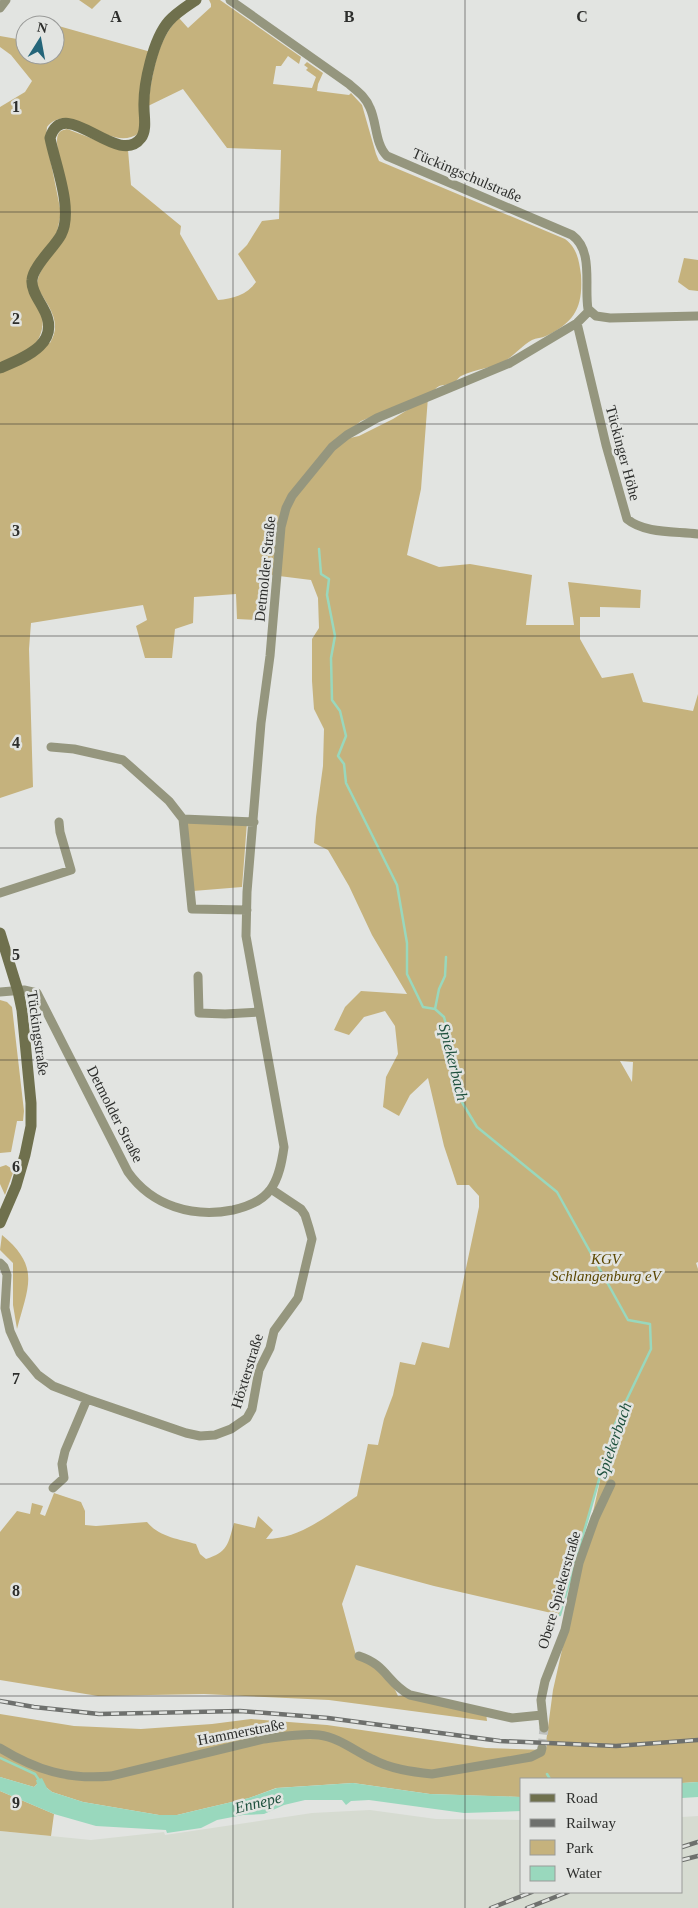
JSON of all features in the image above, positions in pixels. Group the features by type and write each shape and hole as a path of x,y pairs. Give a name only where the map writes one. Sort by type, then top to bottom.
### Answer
{"street":[{"path":"0,8 6,0"},
{"path":"0,368 33,352 45,341 50,328 48,316 34,290 32,279 37,268 60,236 66,218 50,138 53,128 66,122 75,124 118,144 128,145 139,141 143,135 145,122 145,86 156,47 168,22 196,0"},
{"name":"Tückingschulstraße","path":"230,0 343,79 364,96 371,108 381,149 387,156 555,227 578,239 583,249 586,266 589,311"},
{"path":"589,311 596,316 610,318 698,316"},
{"name":"Detmolder Straße","path":"18,991 24,990 37,993 128,1172 136,1184 146,1192 177,1208 199,1213 213,1213 241,1208 264,1197 271,1189 281,1164 284,1146 246,936 246,910 261,723 270,656 281,527 286,508 292,496 332,447 346,435 377,418 510,364 577,323 589,311"},
{"name":"Tückinger Höhe","path":"577,323 627,519 646,528 698,534"},
{"path":"50,747 74,749 123,760 169,801 183,819 192,909 246,910"},
{"path":"183,819 254,822"},
{"path":"0,893 71,870 59,822"},
{"name":"Tückingstraße","path":"0,933 18,991 27,1049 32,1103 31,1126 26,1155 18,1181 0,1223"},
{"path":"198,976 199,1013 259,1012"},
{"path":"0,992 18,991"},
{"name":"Höxterstraße","path":"0,1263 7,1275 5,1308 10,1331 20,1353 38,1375 53,1386 186,1433 200,1436 215,1435 231,1429 247,1418 252,1409 259,1370 270,1348 274,1331 298,1298 312,1240 305,1215 301,1209 271,1189"},
{"path":"53,1488 64,1478 62,1464 65,1451 87,1399"},
{"name":"Obere Spiekerstraße","path":"542,1715 541,1700 545,1681 565,1630 579,1563 595,1518 611,1484"},
{"path":"359,1656 370,1659 378,1665 396,1686 410,1695 512,1718 542,1715 544,1728"},
{"name":"Hammerstraße","path":"0,1748 32,1766 50,1771 100,1777 111,1776 264,1739 287,1737 320,1735 338,1741 373,1760 416,1772 432,1774 531,1757 541,1752 542,1748"}],"shaded area":[{"path":"370,1810 436,1819 520,1820 520,1893 683,1893 683,1817 698,1816 698,1908 0,1908 0,1831 91,1840 164,1832 165,1835 312,1813"}],"green space":[{"path":"79,0 101,0 92,9"},
{"name":"KGV Schlangenburg eV","path":"209,0 220,0 301,57 299,64 288,56 281,66 276,66 273,84 312,88 316,77 306,70 308,68 304,65 307,62 323,73 317,91 349,95 351,93 362,105 379,161 565,239 577,255 581,275 580,296 575,312 564,325 546,336 532,340 503,362 467,373 453,383 440,386 433,392 361,421 336,441 359,436 393,419 428,397 421,489 407,555 439,567 470,564 532,575 526,625 574,625 568,582 641,590 640,608 600,607 600,617 580,617 580,639 602,678 633,673 643,702 693,711 698,694 698,1262 696,1263 698,1269 698,1782 683,1783 683,1778 520,1778 520,1797 430,1794 353,1783 276,1788 249,1798 177,1815 159,1815 83,1802 52,1792 37,1784 34,1787 0,1777 0,1714 74,1726 141,1729 251,1719 327,1725 486,1748 545,1750 553,1690 604,1463 560,1615 434,1586 356,1565 342,1604 357,1659 370,1664 382,1673 391,1683 398,1696 410,1695 486,1713 487,1721 329,1700 204,1694 98,1696 0,1680 0,1532 17,1511 30,1514 32,1503 43,1506 40,1514 45,1516 54,1493 81,1502 85,1511 85,1525 96,1526 147,1522 163,1534 196,1544 200,1554 206,1559 223,1550 234,1523 255,1528 258,1516 273,1530 266,1539 279,1538 303,1530 325,1518 357,1496 368,1444 378,1445 384,1419 393,1395 400,1362 415,1365 422,1342 449,1348 479,1207 479,1196 469,1185 457,1185 444,1146 428,1078 410,1095 399,1116 383,1107 386,1077 398,1054 395,1026 385,1011 364,1017 349,1035 334,1030 345,1007 361,991 407,994 372,935 349,886 328,850 314,843 323,766 324,729 314,709 312,639 319,628 318,598 311,580 271,575 267,611 256,620 237,619 236,594 194,597 193,623 175,629 172,658 145,658 136,626 147,620 143,605 31,623 29,649 33,787 0,798 0,368 45,341 50,343 54,335 55,328 52,314 37,287 43,267 66,235 57,142 58,134 67,129 128,150 131,185 181,226 180,234 218,300 239,296 256,282 238,254 247,245 262,221 279,219 281,150 227,148 183,89 148,106 156,59 171,27 179,18 188,28 211,7","holes":["620,1061 633,1062 632,1082"]},
{"path":"65,28 151,52 139,133 127,138 115,137 67,119 57,120 47,127 46,138 61,213 57,232 33,270 41,304 42,326 40,336 25,352 0,363 0,107 25,92 32,81 19,65 65,65"},
{"path":"0,36 15,39 15,60 0,47"},
{"path":"684,258 698,260 698,291 689,290 678,282"},
{"path":"247,822 242,887 193,891 186,823"},
{"path":"0,1000 7,1002 12,1007 24,1111 23,1121 17,1121 11,1152 0,1153"},
{"path":"6,1165 14,1170 5,1195 0,1184 0,1167"},
{"path":"2,1235 22,1257 27,1268 27,1289 17,1329 13,1305 13,1263 0,1250"},
{"path":"0,1791 54,1814 51,1836 0,1831"}],"water":[{"name":"Ennepe","path":"0,1777 34,1787 37,1784 36,1780 42,1778 47,1788 52,1792 83,1802 159,1815 177,1815 249,1798 277,1788 353,1783 430,1794 520,1797 520,1811 464,1813 369,1800 351,1801 346,1805 342,1800 305,1800 284,1805 264,1814 243,1815 217,1820 201,1828 167,1833 166,1830 96,1826 54,1814 0,1791"},
{"path":"698,1782 698,1797 683,1798 683,1783"}],"waterway":[{"name":"Spiekerbach","path":"319,549 321,574 329,579 327,595 335,636 331,658 332,700 340,711 346,736 338,756 344,764 346,783 397,885 407,943 407,974 423,1007 435,1009 444,1017 451,1043 460,1099 477,1127 557,1192 628,1320 650,1324 651,1349 615,1424 560,1615"},
{"path":"435,1009 439,989 445,976 446,957"},
{"path":"0,1758 35,1774 39,1780"},
{"name":"Spiekerbach","path":"547,1774 549,1778"}],"tunnel":[{"path":"542,1748 544,1728"}],"railway":[{"path":"0,1701 34,1707 99,1714 240,1711 328,1718 500,1741 616,1746 698,1740"},
{"path":"683,1847 698,1842"},
{"path":"683,1860 698,1856"},
{"path":"491,1908 529,1893"},
{"path":"527,1908 565,1893"}]}
